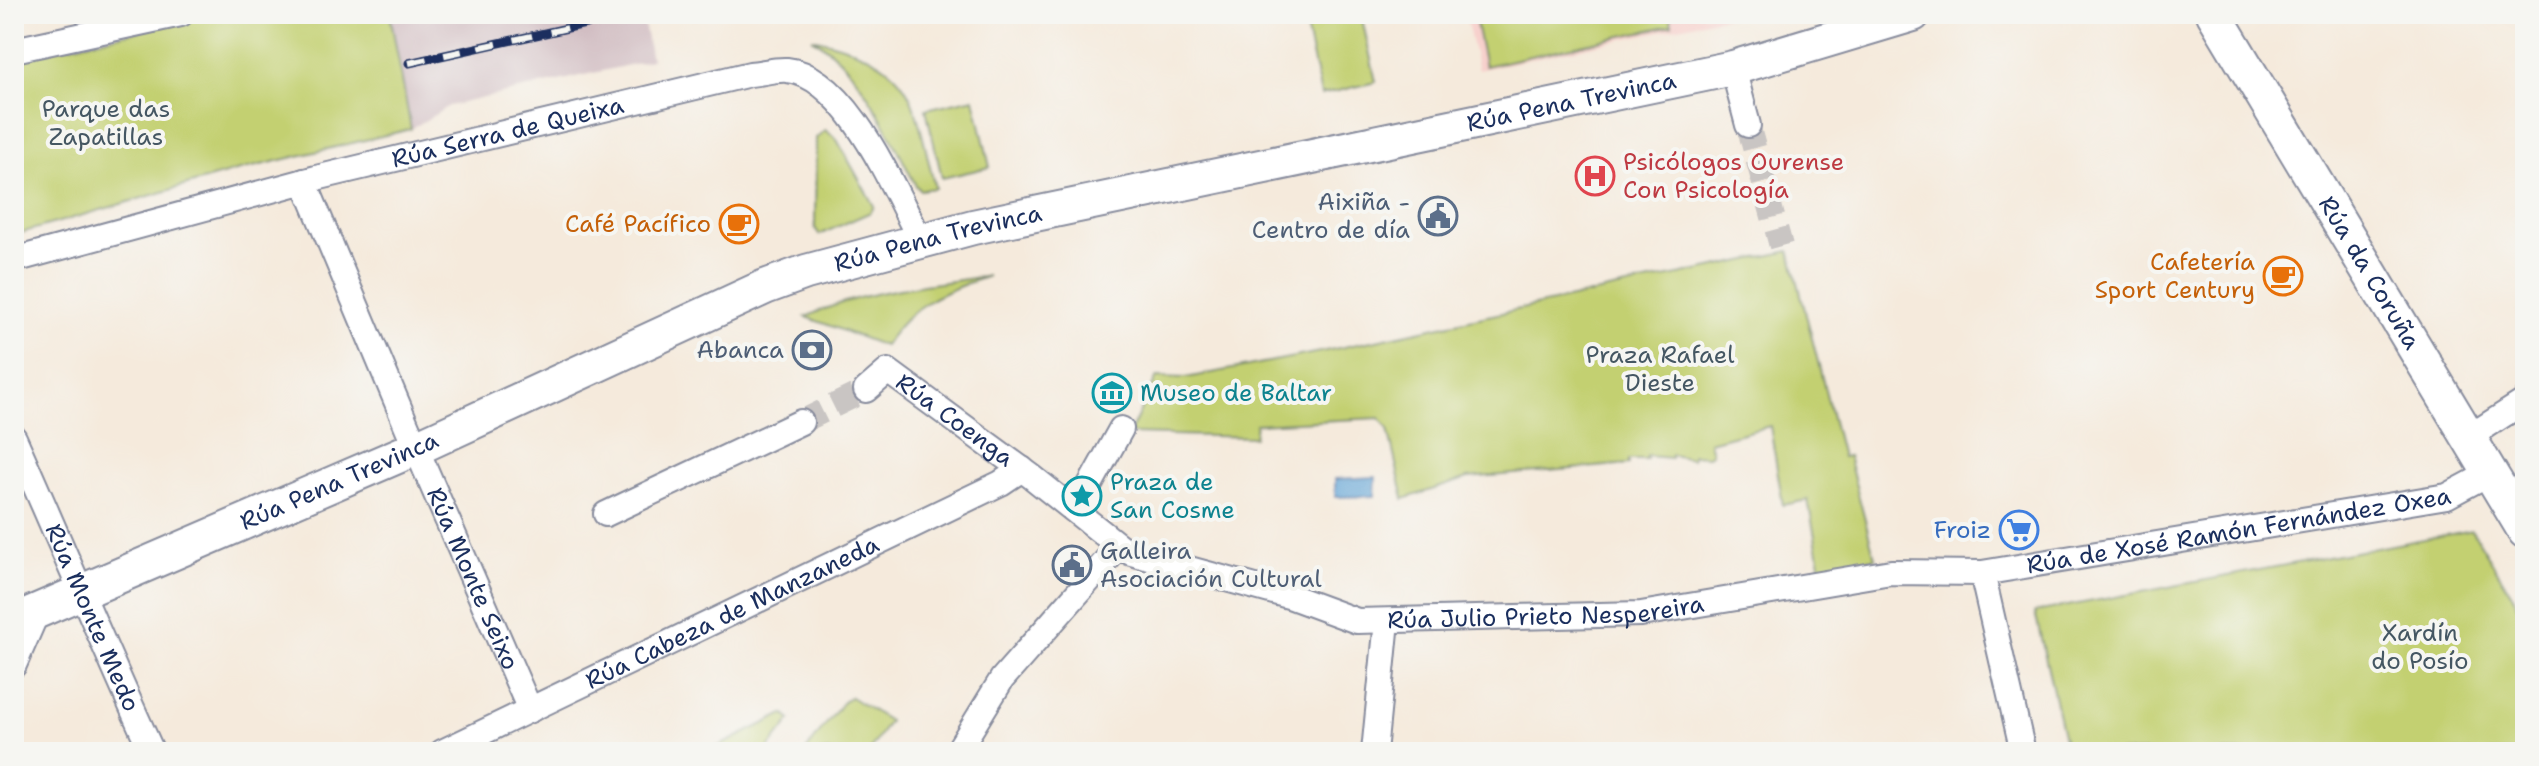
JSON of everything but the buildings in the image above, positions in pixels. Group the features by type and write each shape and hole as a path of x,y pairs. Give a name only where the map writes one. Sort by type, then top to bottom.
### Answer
{"street":[{"path":"14,50 181,14"},
{"name":"Rúa Pena Trevinca","path":"26,616 416,448 765,287 806,272 920,239 1733,68 1913,14"},
{"name":"Rúa da Coruña","path":"2214,14 2525,531"},
{"path":"1733,68 1748,125"},
{"name":"Rúa Serra de Queixa","path":"14,260 304,181 750,74 788,70 824,84 838,97 860,127 920,239"},
{"name":"Rúa Monte Seixo","path":"304,181 530,710"},
{"name":"Rúa Coenga","path":"866,390 888,371 1022,469"},
{"path":"2469,437 2525,401"},
{"path":"606,514 801,422"},
{"path":"1076,510 1121,429"},
{"name":"Rúa Monte Medo","path":"14,438 152,752"},
{"path":"957,752 1002,679 1119,546 1022,469"},
{"name":"Rúa Cabeza de Manzaneda","path":"442,752 987,490 1022,469"},
{"name":"Rúa de Xosé Ramón Fernández Oxea","path":"1982,573 2447,496 2490,473"},
{"name":"Rúa Julio Prieto Nespereira","path":"1119,546 1131,553 1292,597 1357,621 1641,614 1891,572 1982,573"},
{"path":"1982,573 2023,752"},
{"path":"14,665 26,616"},
{"path":"1374,752 1387,621"}],"shaded area":[{"path":"390,14 658,14 643,18 651,60 449,106 411,129"},
{"path":"1465,14 1474,14 1486,66 1672,24 1670,14 1740,14 1478,70"}],"green space":[{"name":"Parque das Zapatillas","path":"217,14 390,14 411,129 236,171 14,235 14,58"},
{"path":"1323,14 1361,14 1376,82 1321,95 1304,18"},
{"path":"1474,14 1670,14 1672,25 1485,66"},
{"path":"811,38 868,56 902,84 918,117 935,188 920,190 916,186 885,124 859,83 829,50"},
{"path":"974,98 990,167 942,178 926,109"},
{"path":"825,130 836,138 874,206 871,212 819,235 815,228 816,138"},
{"name":"Praza Rafael Dieste","path":"1790,251 1842,457 1848,456 1875,558 1821,569 1808,500 1783,505 1770,426 1709,442 1712,453 1708,456 1692,455 1692,459 1671,455 1671,458 1647,456 1647,460 1629,460 1629,464 1468,478 1404,499 1388,429 1380,418 1256,424 1254,437 1129,434 1157,377 1186,378 1325,351"},
{"path":"988,276 942,294 917,309 884,346 806,317 872,295"},
{"name":"Xardín do Posío","path":"2472,530 2525,616 2525,752 2067,752 2035,612"},
{"path":"851,697 889,721 869,752 805,752 843,702"},
{"path":"784,714 791,720 766,752 707,752"}],"water":[{"path":"1376,477 1375,496 1335,497 1335,479"}],"tunnel":[{"path":"1748,125 1781,246"},
{"path":"801,422 866,390"}],"railway":[{"path":"409,63 631,14"}],"place":[{"name":"Psicólogos Ourense Con Psicología","path":"1595,176"},
{"name":"Aixiña - Centro de día","path":"1438,216"},
{"name":"Café Pacífico","path":"739,224"},
{"name":"Cafetería Sport Century","path":"2283,276"},
{"name":"Abanca","path":"812,350"},
{"name":"Museo de Baltar","path":"1112,393"},
{"name":"Praza de San Cosme","path":"1082,496"},
{"name":"Froiz","path":"2019,530"},
{"name":"Galleira Asociación Cultural","path":"1072,565"}]}
